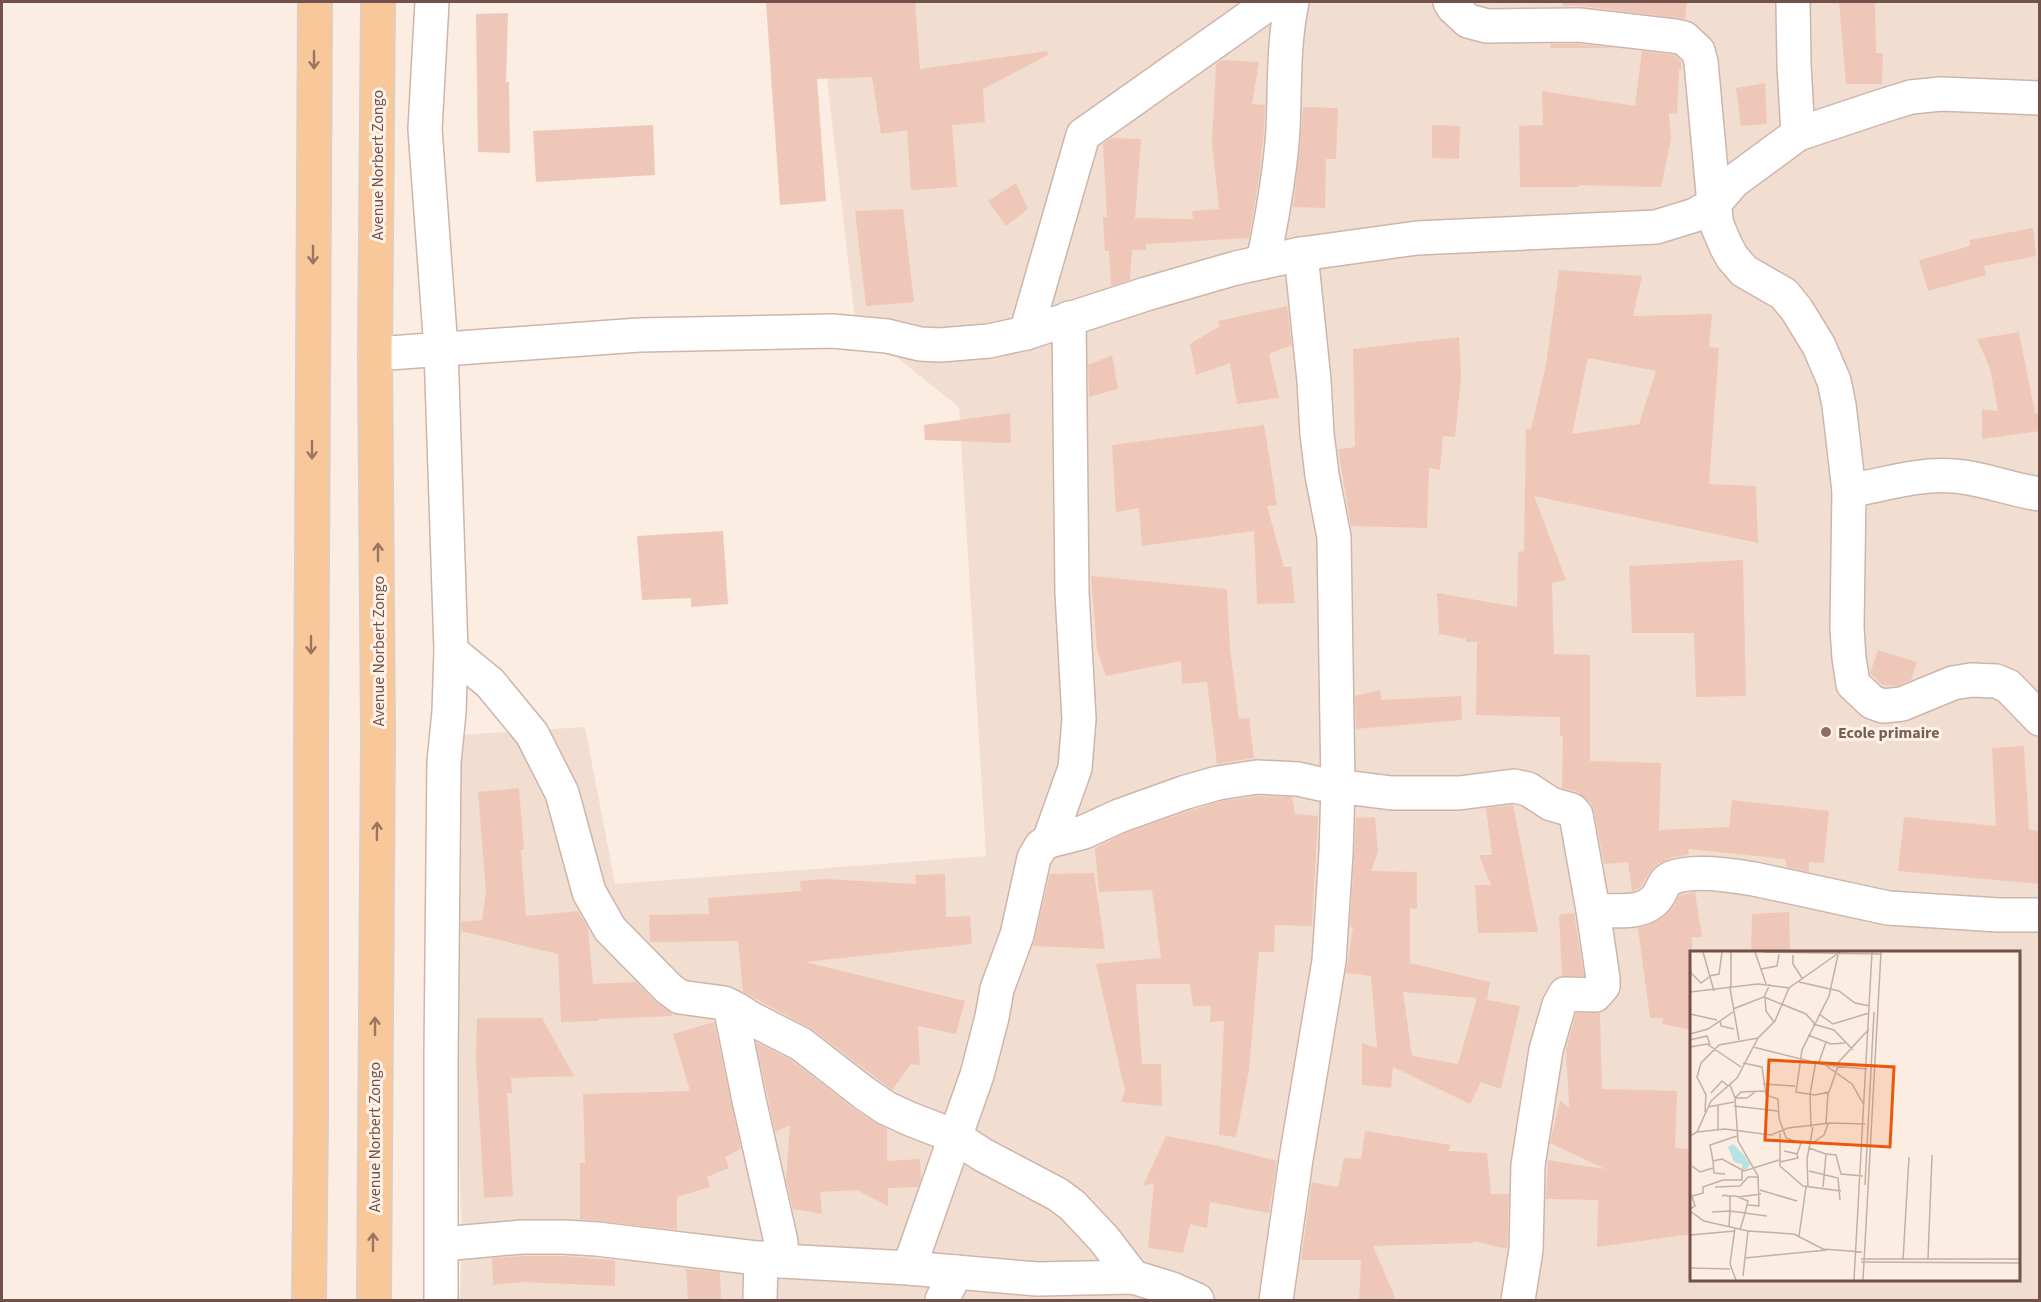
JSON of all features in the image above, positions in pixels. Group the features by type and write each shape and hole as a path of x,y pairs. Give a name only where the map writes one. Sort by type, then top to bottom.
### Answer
{"main road":[{"path":"309,1300 315,2"},
{"name":"Avenue Norbert Zongo","path":"374,1300 378,735 375,354 378,2"}],"street":[{"path":"432,2 425,129 441,349 451,651 444,762 441,1300"},
{"path":"1026,333 1083,135 1271,2"},
{"path":"1263,262 1273,214 1281,152 1287,25 1292,2"},
{"path":"1450,2 1468,21 1487,26 1579,26 1684,38 1698,51 1717,225 1737,264 1744,271 1784,294 1797,310 1819,346 1833,381 1839,405 1849,492 1847,627 1853,684 1872,702 1883,706 1902,704 1953,683 1978,680 1996,681 2008,686 2040,719"},
{"path":"1793,2 1798,135"},
{"path":"375,354 639,335 832,330 887,336 920,344 940,345 989,341 1026,333 1236,268 1301,254 1417,238 1656,227 1695,215 1714,204 1734,181 1798,135 1911,97 1941,94 2040,98"},
{"path":"1276,1300 1296,1159 1329,962 1338,787 1334,537 1320,455 1301,254"},
{"path":"1049,842 1074,768 1079,719 1072,592 1069,318"},
{"path":"1849,492 1902,480 1952,475 2040,494"},
{"path":"451,651 490,682 532,734 562,793 589,892 610,929 673,993 688,999 717,1002 730,1006 801,1044 886,1108 954,1136 983,1155 1049,1189 1072,1205 1104,1239 1133,1277"},
{"path":"909,1268 977,1075 997,989 1017,935 1034,858 1041,846 1084,832 1167,799 1218,783 1257,777 1282,777 1338,787 1392,793 1459,793 1514,786 1528,789 1551,804 1572,810 1576,815 1593,910 1603,986 1595,995 1565,994 1561,999 1546,1050 1528,1165 1526,1250 1518,1300"},
{"path":"1593,910 1635,910 1647,906 1658,896 1669,879 1694,874 1732,875 1888,908 1999,915 2040,915"},
{"path":"730,1006 781,1242 771,1260 760,1300"},
{"path":"442,1244 522,1237 597,1239 771,1260 909,1268 949,1286 1133,1277 1172,1289 1197,1300"}],"shaded area":[{"path":"818,2 2039,2 2039,1300 460,1300 462,1233 454,1030 458,735 585,727 615,884 986,856 959,407 880,344 858,345"}],"building":[{"path":"766,2 915,2 920,69 1047,51 1048,55 983,89 985,122 952,125 957,187 911,190 907,130 881,134 872,77 817,79 826,201 780,205"},
{"path":"1563,2 1687,2 1685,19 1581,6 1562,6"},
{"path":"1839,2 1875,2 1876,53 1883,53 1882,84 1846,84"},
{"path":"508,13 506,82 509,82 510,153 478,152 476,14"},
{"path":"1551,44 1578,44 1615,48 1550,48"},
{"path":"1642,51 1675,55 1681,61 1677,114 1669,113 1671,139 1661,187 1579,185 1579,187 1520,187 1519,126 1543,125 1542,91 1635,106"},
{"path":"1222,60 1259,62 1252,104 1265,105 1264,129 1249,238 1146,244 1146,250 1132,250 1130,280 1111,286 1109,251 1105,251 1103,217 1107,217 1103,144 1111,138 1141,139 1135,218 1193,219 1192,211 1219,209 1212,143 1216,64"},
{"path":"1765,83 1767,124 1741,126 1736,88"},
{"path":"1303,107 1338,108 1336,159 1326,159 1325,208 1293,207"},
{"path":"653,125 655,175 536,182 533,131"},
{"path":"1432,125 1460,126 1459,159 1432,158"},
{"path":"1016,183 1028,209 1006,226 988,201"},
{"path":"903,209 914,302 866,306 855,211"},
{"path":"2033,228 2036,256 1984,266 1986,275 1928,291 1919,260 1970,246 1970,240"},
{"path":"1559,270 1642,276 1633,316 1712,314 1709,347 1719,348 1709,484 1756,486 1758,543 1534,496 1566,580 1552,583 1554,654 1590,655 1590,761 1661,763 1659,830 1729,827 1732,800 1829,811 1824,863 1809,862 1809,872 1787,867 1785,859 1688,849 1689,855 1674,857 1658,864 1640,888 1632,891 1628,862 1604,864 1591,803 1578,792 1562,788 1563,736 1560,736 1560,717 1476,715 1477,642 1466,642 1466,639 1439,634 1437,593 1517,607 1518,552 1524,551 1526,429 1531,429 1546,365","holes":["1588,358 1656,371 1639,424 1572,434"]},
{"path":"1287,306 1292,345 1269,354 1279,398 1237,404 1230,363 1196,375 1190,344 1220,326 1218,321"},
{"path":"2019,332 2035,413 2040,413 2040,431 1982,439 1982,409 1998,411 1990,368 1977,339"},
{"path":"1459,337 1461,376 1455,437 1443,436 1440,470 1429,468 1427,528 1351,526 1338,449 1355,447 1353,349"},
{"path":"1112,355 1118,389 1089,397 1088,365"},
{"path":"1010,413 1011,443 925,440 924,425"},
{"path":"1264,425 1277,505 1267,506 1284,567 1291,567 1295,603 1257,604 1254,531 1142,546 1139,508 1116,512 1112,445"},
{"path":"723,531 728,604 691,607 691,598 642,600 637,536"},
{"path":"1743,560 1746,696 1696,697 1694,633 1632,633 1629,566"},
{"path":"1091,576 1227,589 1230,649 1239,719 1249,718 1254,758 1217,764 1207,682 1182,684 1181,661 1106,676 1097,650"},
{"path":"1878,650 1917,662 1911,680 1897,686 1882,685 1870,673"},
{"path":"1380,690 1381,700 1461,696 1462,720 1356,729 1355,696"},
{"path":"2024,746 2029,830 2040,831 2040,884 1898,871 1904,817 1996,826 1992,748"},
{"path":"519,788 526,916 578,911 588,928 593,984 636,982 656,1002 672,1013 672,1016 561,1022 558,954 461,931 461,922 482,920 486,893 478,792"},
{"path":"1258,796 1292,797 1295,814 1318,816 1312,926 1275,925 1274,952 1259,952 1249,1070 1236,1137 1219,1135 1224,1021 1210,1022 1211,1006 1193,1006 1190,984 1136,984 1142,1064 1161,1064 1162,1106 1121,1102 1125,1091 1096,964 1161,958 1152,890 1099,892 1095,848 1126,833 1192,810 1222,801"},
{"path":"1513,805 1538,932 1478,933 1475,885 1491,885 1479,855 1492,855 1486,808"},
{"path":"1375,817 1378,852 1371,871 1417,872 1417,909 1410,908 1410,963 1490,982 1487,999 1483,999 1520,1006 1501,1089 1481,1082 1470,1104 1393,1067 1391,1088 1362,1085 1362,1043 1377,1048 1371,976 1346,973 1353,927 1350,927 1356,818","holes":["1403,992 1477,998 1458,1064 1412,1056"]},
{"path":"1094,873 1105,949 1033,946 1050,874"},
{"path":"945,874 946,917 970,916 972,944 805,962 965,1001 956,1034 918,1026 920,1065 911,1064 892,1090 812,1029 743,992 738,941 650,942 649,915 709,914 708,898 801,891 800,881 825,879 916,884 915,875"},
{"path":"1695,892 1702,937 1692,937 1692,951 1690,951 1690,1030 1662,1024 1663,1018 1650,1018 1638,928 1662,918 1674,906 1680,895"},
{"path":"1789,912 1790,951 1751,951 1752,914"},
{"path":"1574,913 1584,976 1562,976 1559,915"},
{"path":"1576,1013 1600,1013 1602,1089 1677,1091 1675,1148 1690,1149 1690,1234 1597,1247 1598,1200 1546,1199 1548,1160 1605,1169 1550,1143 1560,1101 1569,1107 1566,1050"},
{"path":"477,1018 542,1018 574,1076 511,1078 512,1093 507,1093 513,1196 484,1198 476,1059"},
{"path":"714,1022 741,1149 725,1157 729,1168 707,1177 710,1187 677,1197 677,1230 580,1219 580,1163 585,1163 583,1094 690,1091 673,1034"},
{"path":"756,1042 791,1060 853,1108 887,1129 887,1161 920,1159 921,1179 918,1187 888,1188 888,1206 857,1190 820,1192 822,1214 793,1209 786,1180 790,1125 775,1132"},
{"path":"1365,1131 1451,1145 1448,1151 1487,1153 1491,1194 1509,1194 1507,1249 1473,1241 1473,1243 1373,1246 1396,1300 1359,1300 1361,1260 1301,1260 1312,1182 1338,1187 1344,1158 1361,1159"},
{"path":"1166,1136 1219,1146 1277,1161 1269,1213 1210,1202 1207,1228 1190,1224 1183,1253 1148,1248 1154,1183 1143,1186"},
{"path":"523,1256 615,1260 615,1286 522,1282 493,1285 492,1258"},
{"path":"686,1269 720,1272 721,1300 688,1300"}],"place":[{"name":"Ecole primaire","path":"1826,732"}]}
